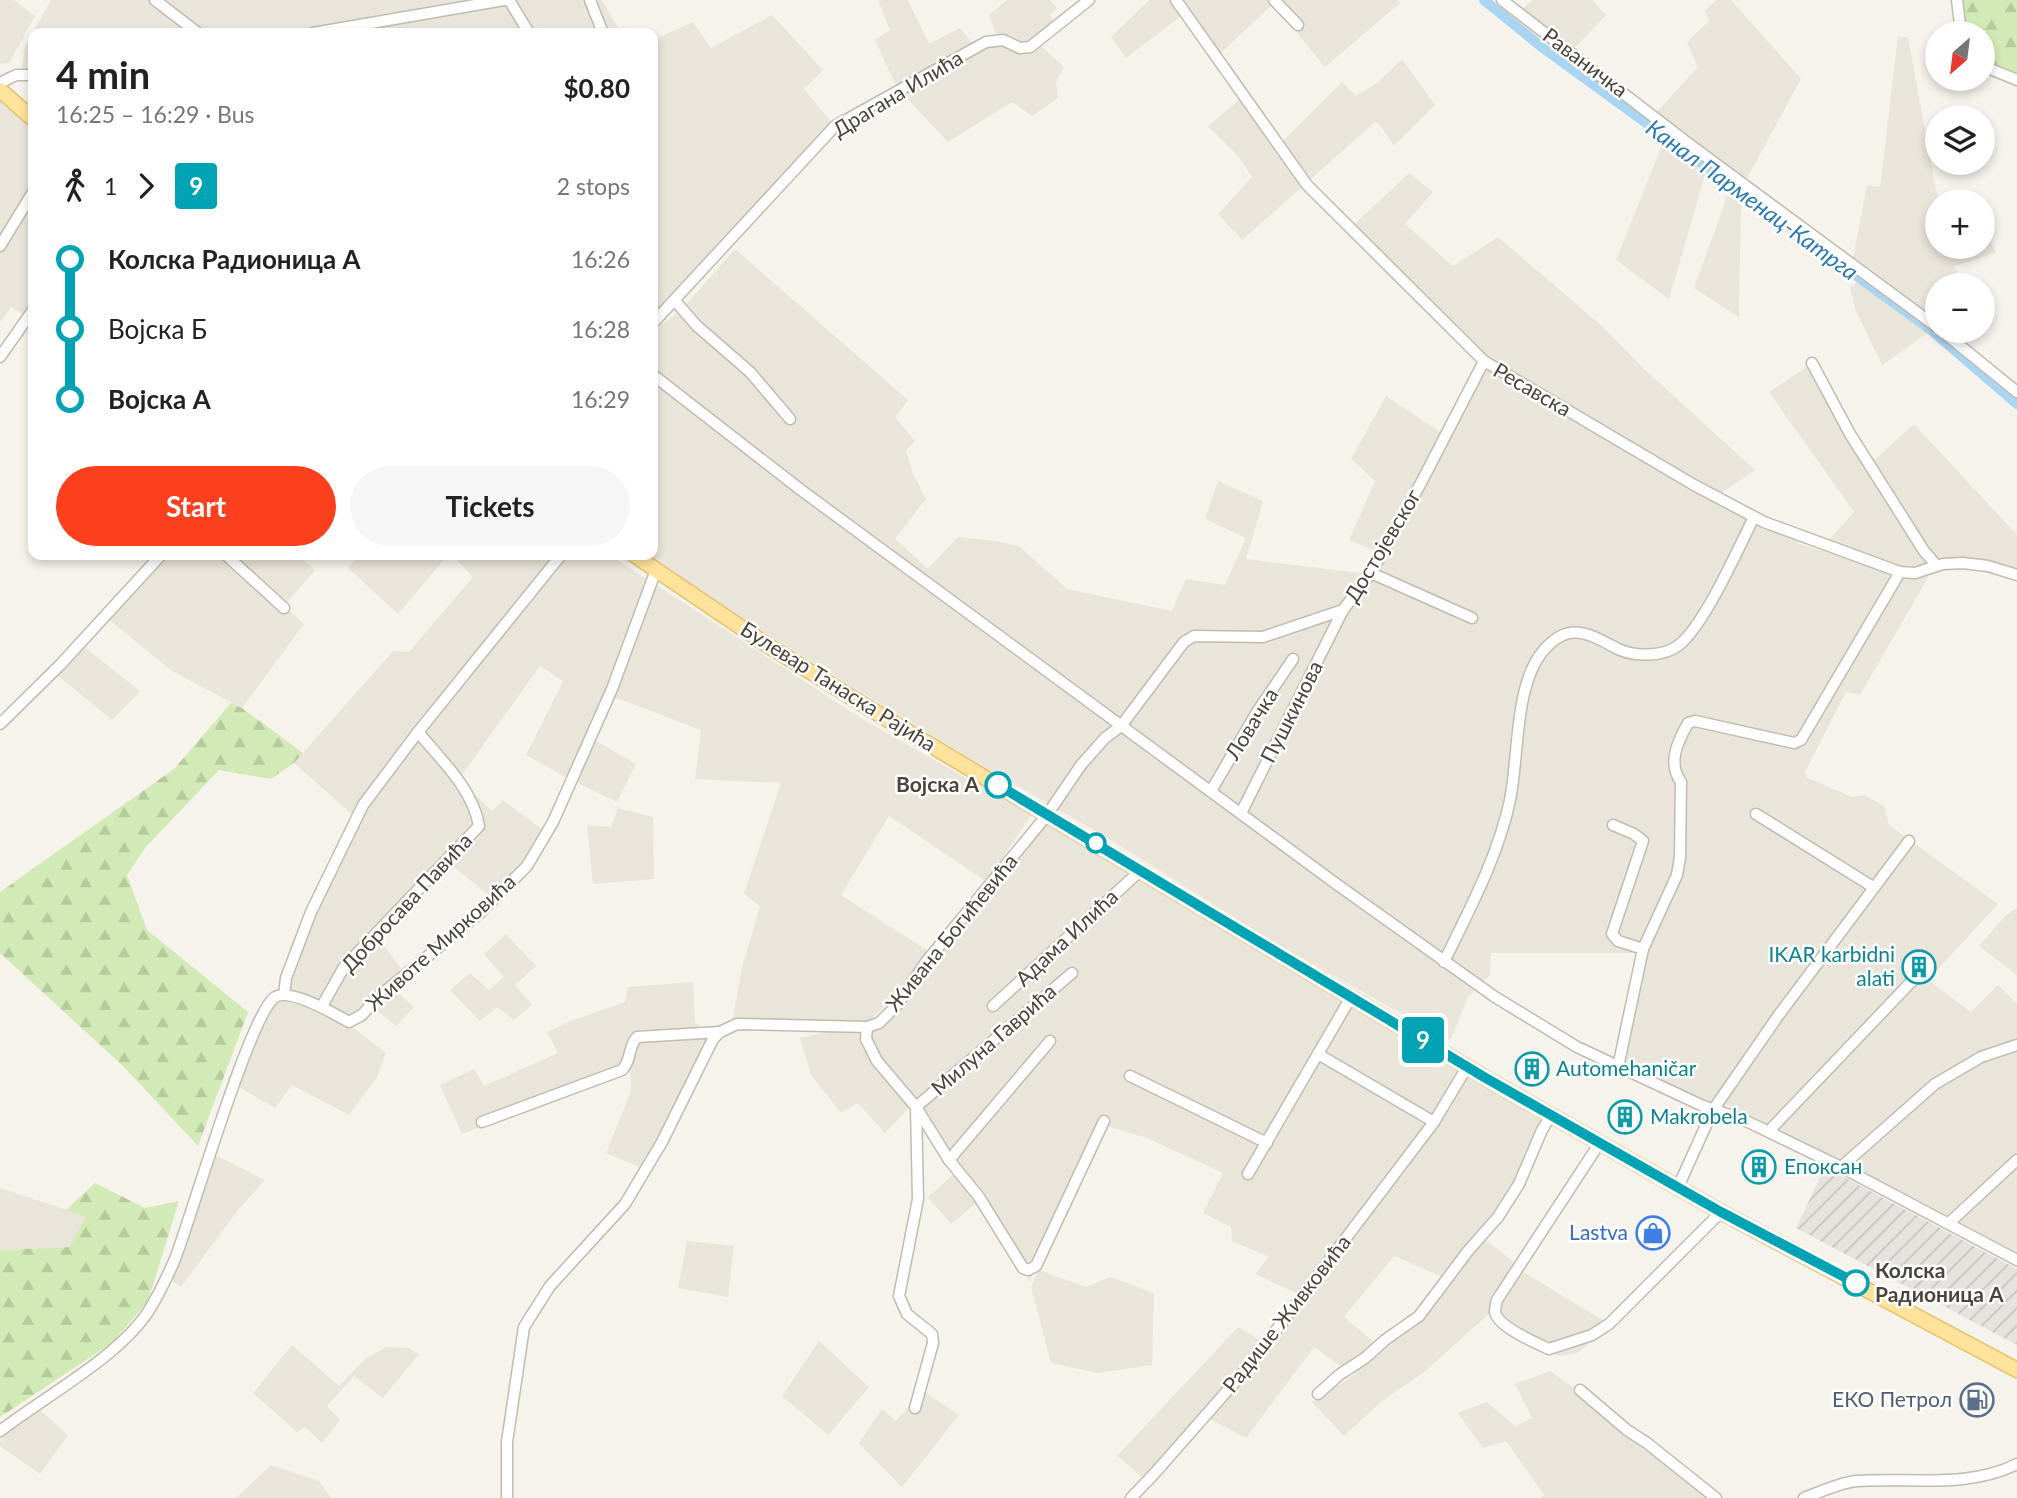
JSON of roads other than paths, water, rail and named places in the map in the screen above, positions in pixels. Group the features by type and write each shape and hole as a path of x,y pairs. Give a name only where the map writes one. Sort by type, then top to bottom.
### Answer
{"main road":[{"path":"0,90 28,115"},
{"name":"Булевар Танаска Рајића","path":"641,560 767,645 1467,1067 1721,1212 2017,1370"}],"street":[{"path":"155,0 191,28"},
{"path":"340,28 480,2 506,0 526,28"},
{"path":"590,0 601,28"},
{"name":"Драгана Илића","path":"658,318 835,126 986,42 1003,40 1020,48 1030,47 1089,0"},
{"path":"1274,0 1298,25"},
{"name":"Раваничка","path":"1502,0 1689,144 1925,318"},
{"path":"1957,0 1960,21"},
{"name":"Ресавска","path":"1178,1 1307,185 1483,361 1694,485 1754,517 1900,572 1915,573 1937,566 1963,563 1989,566 2017,575"},
{"path":"1995,71 2017,80"},
{"path":"0,83 16,75 28,75"},
{"path":"0,246 28,200"},
{"path":"675,301 697,326 750,372 790,419"},
{"path":"0,357 28,317"},
{"path":"1957,343 2017,392"},
{"name":"Достојевског","path":"1047,815 1081,765 1105,738 1121,726 1184,642 1194,636 1263,637 1343,610 1371,573 1422,481 1483,361"},
{"path":"1812,363 1850,434 1924,551 1937,566"},
{"path":"658,378 801,489 1444,962 1558,1035 1618,1067 1713,1110 1769,1131 2017,1260"},
{"path":"1444,962 1486,875 1510,800 1527,681 1542,652 1556,639 1572,632 1597,636 1621,651 1648,655 1670,651 1680,645 1694,628 1754,517"},
{"path":"0,724 60,666 156,560"},
{"path":"231,560 284,608"},
{"path":"0,1431 115,1348 150,1309 174,1261 243,1058 267,1006 275,998 284,995 286,978 311,912 363,805 418,732 557,560"},
{"name":"Животе Мирковића","path":"284,995 322,1006 349,1022 356,1020 376,999 481,912 527,866 553,822 612,689 656,570"},
{"path":"1618,1067 1643,949 1677,875 1680,857 1681,782 1675,774 1674,760 1680,738 1688,723 1695,721 1794,743 1801,740 1900,572"},
{"path":"1371,573 1472,618"},
{"name":"Пушкинова","path":"1241,813 1343,610"},
{"name":"Ловачка","path":"1211,791 1257,712 1293,659"},
{"name":"Добросава Павића","path":"322,1006 344,967 479,826 475,810 464,789 418,732"},
{"path":"1756,814 1873,887"},
{"name":"Живана Богићевића","path":"482,1122 622,1070 629,1063 632,1044 638,1037 720,1031 737,1024 867,1027 879,1023 897,1005 926,962 1047,815"},
{"path":"1613,825 1643,841 1612,934 1618,941 1643,949"},
{"path":"1678,1187 1713,1110 1778,1016 1909,841"},
{"name":"Адама Илића","path":"993,1006 1141,870"},
{"name":"Милуна Гаврића","path":"916,1107 1072,973"},
{"path":"1769,1131 1912,981"},
{"path":"1248,1174 1352,997"},
{"name":"Милуна Гаврића","path":"867,1027 866,1039 877,1061 916,1107 949,1160 979,1197 1023,1268 1033,1269 1104,1121"},
{"path":"516,1498 508,1493 507,1442 524,1327 550,1286 625,1204 662,1142 713,1039 720,1031"},
{"name":"Милуна Гаврића","path":"949,1160 1050,1041"},
{"path":"1842,1167 1935,1084 1981,1057 2017,1045"},
{"path":"1318,1054 1434,1122"},
{"name":"Радише Живковића","path":"1130,1498 1249,1366 1434,1122 1467,1067"},
{"path":"1130,1076 1267,1143"},
{"name":"Милуна Гаврића","path":"915,1408 933,1343 932,1334 907,1314 899,1296 918,1199 916,1107"},
{"path":"1318,1394 1339,1375 1419,1317 1505,1206 1519,1184 1551,1115"},
{"path":"1600,1144 1497,1300 1495,1312 1498,1318 1515,1332 1549,1349 1592,1335 1609,1324 1721,1212"},
{"path":"1949,1223 2017,1160"},
{"path":"1580,1390 1716,1498"},
{"path":"1804,1498 1852,1482 1972,1479 2017,1464"}],"waterway":[{"name":"Канал Парменац-Катрга","path":"1484,0 1543,48 1931,330 2017,404"}],"place":[{"name":"Војска А","path":"998,785"},
{"name":"IKAR karbidni alati","path":"1919,967"},
{"name":"Automehaničar","path":"1532,1069"},
{"name":"Makrobela","path":"1625,1117"},
{"name":"Епоксан","path":"1759,1167"},
{"name":"Lastva","path":"1653,1233"},
{"name":"Колска Радионица А","path":"1856,1283"},
{"name":"ЕКО Петрол","path":"1977,1400"}]}
